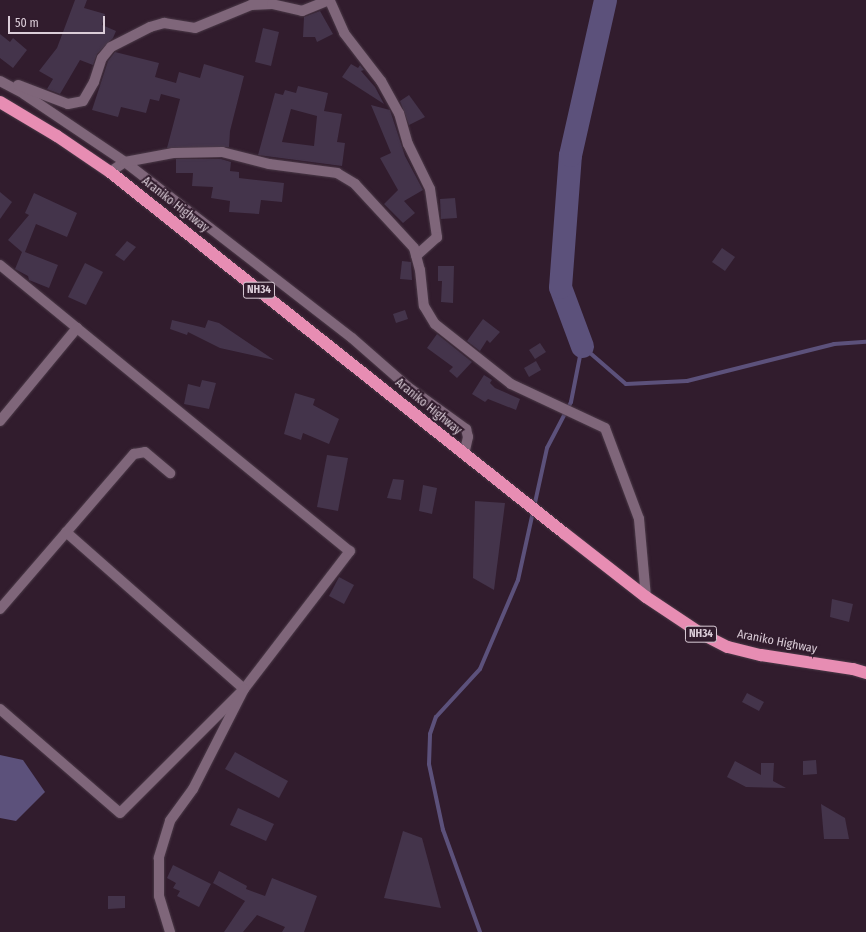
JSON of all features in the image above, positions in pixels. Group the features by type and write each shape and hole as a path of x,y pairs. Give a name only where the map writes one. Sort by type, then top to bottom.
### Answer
{"highway":[{"name":"Araniko Highway","path":"0,102 57,136 110,172 510,491 646,597 700,633 728,647 761,656 853,669 866,673"}],"street":[{"path":"0,80 68,104 83,101 94,82 102,58 111,47 150,27 164,24 195,28 251,5 272,4 302,11 330,1 344,33 381,81 399,113 411,150 430,190 437,237 416,256"},
{"path":"0,80 24,94 125,162 346,333 408,387 466,429 468,438 464,454"},
{"path":"110,172 125,162 173,153 222,152 269,164 337,173 355,184 414,248 424,306 435,324 511,384 558,408 605,428 639,519 646,597"},
{"path":"0,265 350,551 244,689 120,813 0,709"},
{"path":"0,421 77,328"},
{"path":"0,609 134,454 145,452 170,473"},
{"path":"66,532 244,689"},
{"path":"170,932 158,896 158,858 170,821 192,790 244,689"}],"shaded area":[{"path":"0,755 23,760 45,792 16,821 0,818"}],"building":[{"path":"75,0 87,0 84,8 105,14 102,25 116,31 113,38 97,54 93,65 80,60 60,94 47,89 53,79 39,71 57,48"},
{"path":"320,11 333,34 317,42 315,37 303,37 304,17"},
{"path":"263,28 279,32 271,66 255,62"},
{"path":"0,34 10,42 13,38 27,50 13,68 0,58"},
{"path":"115,52 159,63 155,77 176,83 179,72 200,78 204,64 244,76 230,131 229,147 167,148 180,99 161,94 159,101 150,99 146,113 121,107 118,117 92,110 108,61"},
{"path":"351,64 358,68 360,65 364,70 361,71 375,87 384,104 342,77"},
{"path":"298,86 328,93 324,111 342,114 337,142 345,143 342,166 258,155 275,93 283,95 285,90 296,93","holes":["291,109 317,116 314,146 282,142"]},
{"path":"409,95 425,117 409,125 400,101"},
{"path":"371,105 390,110 405,156 423,190 404,201 415,213 403,223 384,204 398,190 380,158 391,153"},
{"path":"176,159 221,159 231,162 230,171 239,172 239,178 284,183 282,202 261,200 259,214 229,212 230,201 211,198 213,187 192,186 193,173 176,173"},
{"path":"0,192 12,202 0,219"},
{"path":"34,193 77,213 67,237 36,224 25,252 58,265 49,288 29,280 28,276 15,269 22,252 8,240 29,215 25,213"},
{"path":"455,198 457,218 441,219 440,199"},
{"path":"127,241 136,247 124,261 115,255"},
{"path":"722,248 735,257 725,271 712,262"},
{"path":"402,261 411,262 412,280 400,279"},
{"path":"85,263 103,272 86,305 68,297"},
{"path":"438,266 454,266 453,303 441,302 442,281 438,281"},
{"path":"405,310 408,319 396,323 393,314"},
{"path":"483,319 500,332 490,343 487,340 480,351 467,341"},
{"path":"172,320 205,328 208,320 219,323 274,360 220,348 188,332 187,335 170,329"},
{"path":"437,334 472,362 457,378 449,371 453,367 427,348"},
{"path":"540,343 546,352 535,359 529,350"},
{"path":"536,361 541,370 529,377 524,368"},
{"path":"484,375 492,380 490,383 495,388 520,399 516,410 488,399 485,402 472,394"},
{"path":"202,380 216,383 209,409 184,404 188,384 200,387"},
{"path":"295,393 315,399 313,405 339,419 329,444 303,433 301,440 284,434"},
{"path":"327,455 348,458 338,511 317,507"},
{"path":"393,479 404,480 401,500 387,498"},
{"path":"423,485 437,488 432,514 419,511"},
{"path":"475,501 505,503 494,590 473,578"},
{"path":"339,577 354,585 344,604 329,596"},
{"path":"832,599 853,604 849,622 830,617"},
{"path":"747,693 764,702 759,711 742,702"},
{"path":"235,752 288,781 279,798 225,769"},
{"path":"816,760 817,774 803,775 803,761"},
{"path":"735,761 761,775 761,763 774,763 773,781 786,788 746,787 727,777"},
{"path":"821,804 845,818 849,839 824,839"},
{"path":"238,808 274,824 266,841 230,825"},
{"path":"403,831 422,838 441,908 384,898"},
{"path":"173,865 211,884 199,907 177,896 180,891 173,888 176,883 167,878"},
{"path":"219,871 247,886 246,889 265,896 272,878 317,896 304,932 282,932 285,927 257,915 243,932 224,932 245,901 213,883"},
{"path":"108,896 125,896 125,908 108,909"}],"waterway":[{"path":"582,346 560,287 570,155 605,0"},
{"path":"582,346 626,384 687,381 834,344 866,342"},
{"path":"480,932 443,830 429,764 430,734 436,717 480,669 518,580 547,448 571,402 582,346"}]}
